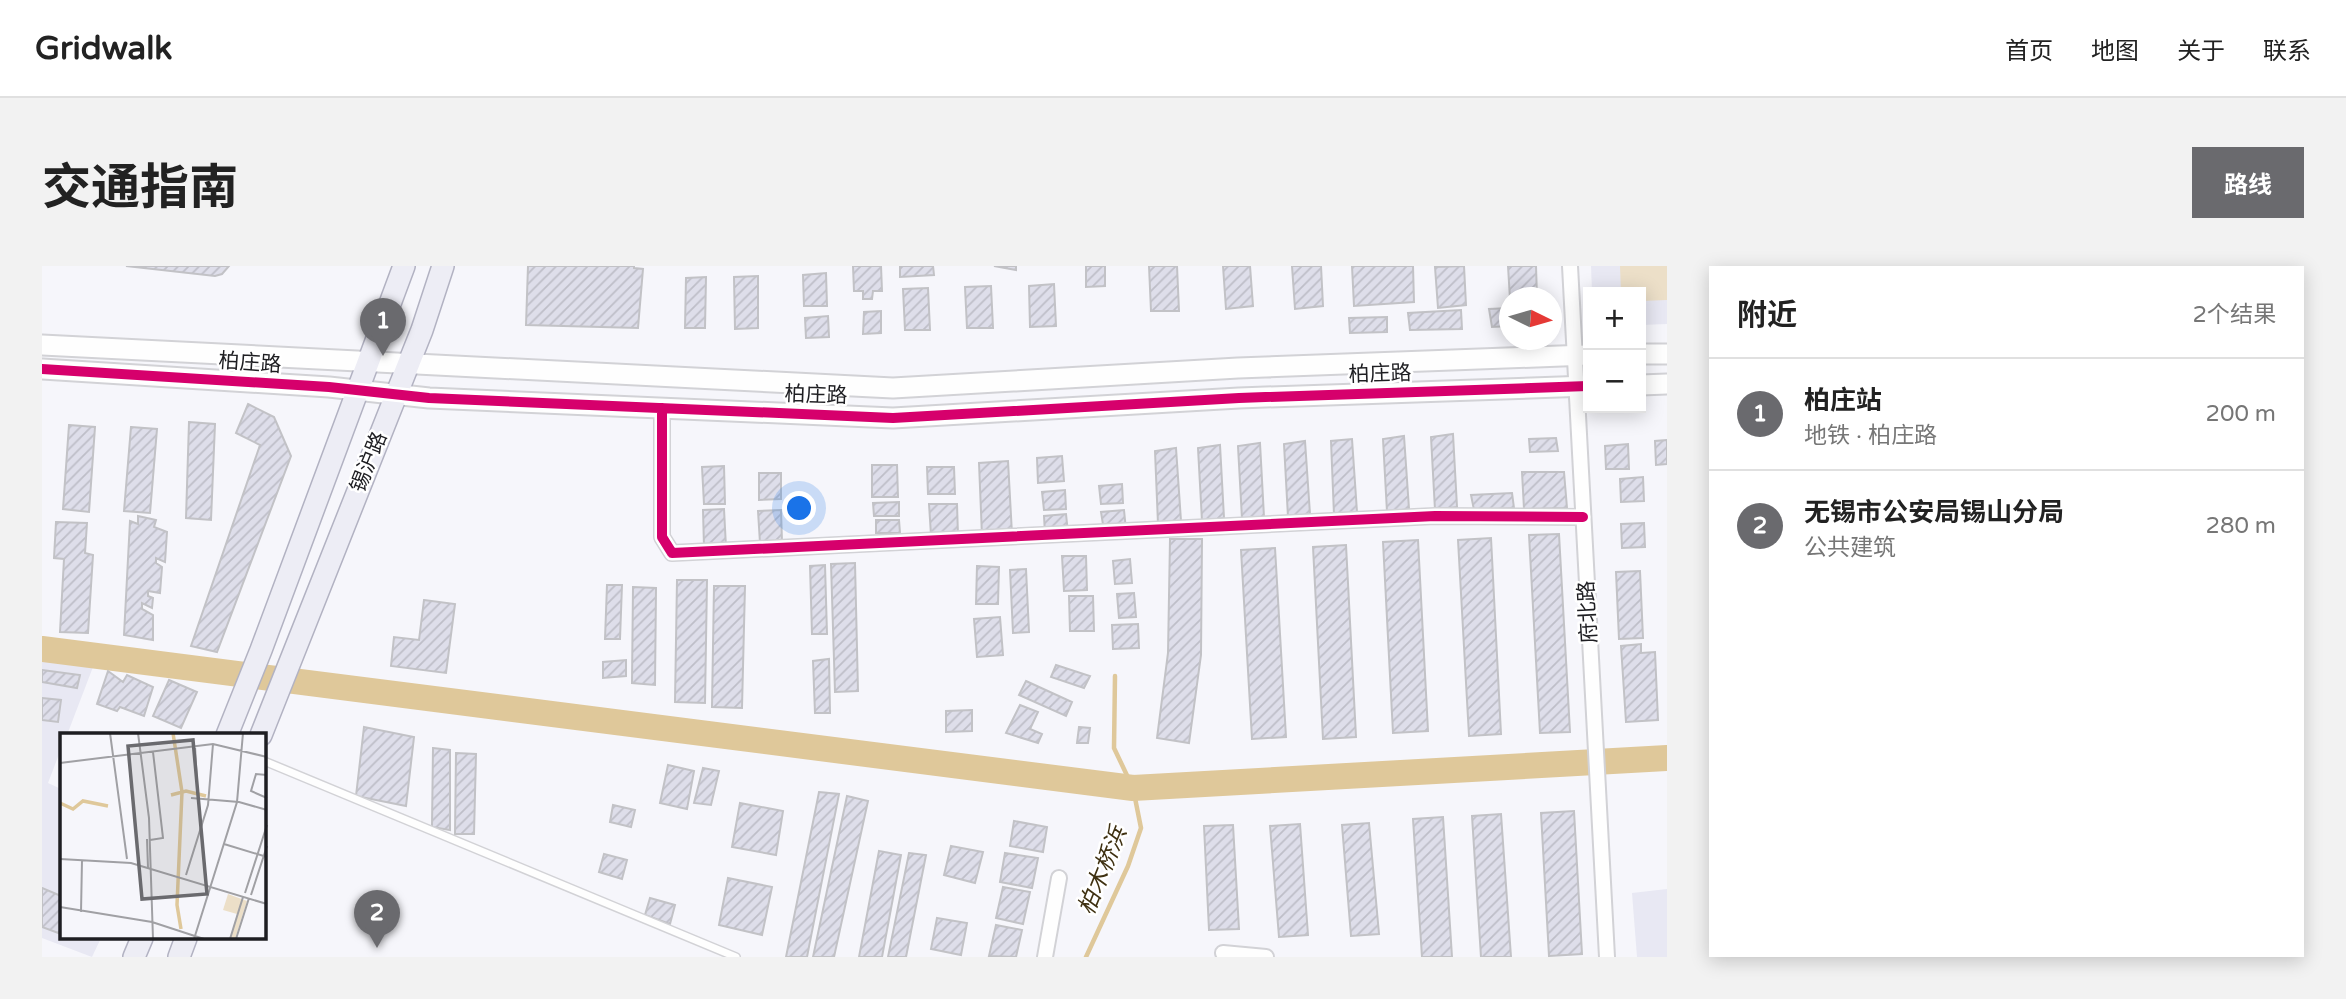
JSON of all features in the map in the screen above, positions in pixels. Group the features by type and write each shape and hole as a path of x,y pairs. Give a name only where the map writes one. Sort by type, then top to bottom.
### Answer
{"main road":[{"name":"锡沪路","path":"228,733 404,266"},
{"name":"锡沪路","path":"262,733 409,363 443,266"},
{"path":"134,957 141,940"},
{"path":"179,957 185,940"}],"street":[{"name":"府北路","path":"1570,266 1582,356 1583,517 1607,957"},
{"name":"柏庄路","path":"42,345 893,388 1238,368 1582,356"},
{"path":"1646,354 1667,354"},
{"name":"柏庄路","path":"42,369 358,390 429,398 893,418 1239,398 1582,386"},
{"path":"1646,385 1667,384"},
{"path":"662,408 662,537 672,553 1434,516 1583,517"},
{"path":"1045,957 1059,878"},
{"path":"1223,953 1266,957"}],"lane":[{"path":"266,762 736,957"}],"shaded area":[{"path":"1591,266 1667,266 1667,324 1646,325 1646,287 1592,287"},
{"path":"1620,266 1667,266 1667,300 1646,301 1646,287 1621,287"},
{"path":"42,658 93,667 68,733 60,733 60,752 48,783 60,789 60,940 100,940 92,957 42,938"},
{"path":"1667,889 1667,957 1637,957 1632,893"}],"building":[{"path":"126,266 229,266 222,274 215,276"},
{"path":"528,266 634,266 643,269 638,328 526,325"},
{"path":"853,266 881,266 882,291 873,291 872,299 863,299 863,291 854,291"},
{"path":"900,266 933,266 934,275 900,277"},
{"path":"994,266 1016,266 1016,270"},
{"path":"1086,266 1105,266 1105,286 1086,287"},
{"path":"1149,266 1177,266 1179,311 1151,311"},
{"path":"1223,266 1250,266 1253,306 1226,309"},
{"path":"1292,266 1321,266 1323,306 1295,309"},
{"path":"1352,266 1413,266 1414,302 1354,306"},
{"path":"1464,266 1466,305 1438,308 1435,267"},
{"path":"1508,266 1536,266 1537,287 1509,287"},
{"path":"826,273 827,306 804,306 803,275"},
{"path":"758,276 758,328 735,329 734,277"},
{"path":"706,277 705,328 685,328 686,278"},
{"path":"1054,284 1056,326 1030,327 1029,286"},
{"path":"991,286 993,328 967,328 965,287"},
{"path":"928,288 930,330 905,330 903,289"},
{"path":"1489,309 1499,309 1499,327 1492,327"},
{"path":"1461,310 1462,329 1410,330 1408,313"},
{"path":"881,311 881,333 863,334 864,312"},
{"path":"828,316 829,337 806,338 805,318"},
{"path":"1387,317 1387,332 1350,333 1349,318"},
{"path":"248,404 274,417 291,456 217,652 191,646 260,445 236,433"},
{"path":"189,422 215,424 211,520 186,518"},
{"path":"69,425 95,427 89,512 63,509"},
{"path":"131,427 157,429 150,513 124,511"},
{"path":"1453,434 1457,507 1435,510 1431,437"},
{"path":"1404,436 1409,509 1387,512 1383,439"},
{"path":"1556,438 1558,451 1530,452 1529,439"},
{"path":"1352,439 1357,512 1334,515 1331,441"},
{"path":"1667,440 1667,464 1656,465 1655,441"},
{"path":"1305,441 1310,514 1288,517 1284,444"},
{"path":"1260,443 1264,517 1242,519 1238,446"},
{"path":"1628,444 1629,469 1606,469 1605,446"},
{"path":"1220,445 1224,518 1202,521 1198,448"},
{"path":"1176,448 1181,521 1158,524 1155,451"},
{"path":"1062,456 1064,481 1038,483 1037,458"},
{"path":"1008,461 1012,534 982,536 979,463"},
{"path":"872,465 897,465 898,497 872,497"},
{"path":"724,466 725,504 704,504 702,467"},
{"path":"927,467 954,467 955,494 928,494"},
{"path":"1522,472 1564,472 1567,508 1524,509"},
{"path":"759,473 781,473 781,499 759,500"},
{"path":"1643,477 1644,501 1621,502 1620,479"},
{"path":"1122,484 1123,503 1101,504 1099,486"},
{"path":"1065,490 1066,509 1044,510 1042,492"},
{"path":"1512,493 1514,508 1474,510 1471,495"},
{"path":"899,502 899,516 874,516 873,503"},
{"path":"929,504 957,504 958,535 931,535"},
{"path":"724,509 726,547 704,547 703,510"},
{"path":"781,510 782,542 760,543 758,511"},
{"path":"1124,510 1126,530 1104,531 1101,512"},
{"path":"1066,514 1068,533 1045,534 1044,516"},
{"path":"138,516 156,520 154,527 167,532 165,562 156,558 156,563 162,567 160,593 148,591 148,596 153,598 152,608 142,603 142,609 153,615 153,640 124,635 130,521 138,524"},
{"path":"876,520 899,520 900,533 876,533"},
{"path":"56,522 87,523 85,553 93,555 88,633 60,632 64,559 54,558"},
{"path":"1644,523 1645,547 1622,548 1621,524"},
{"path":"1559,534 1570,732 1540,733 1529,535"},
{"path":"1491,538 1501,734 1469,736 1458,540"},
{"path":"1170,539 1202,539 1201,655 1189,743 1157,738 1168,653"},
{"path":"1418,540 1428,731 1393,733 1383,542"},
{"path":"1346,545 1356,737 1323,739 1313,547"},
{"path":"1275,548 1286,737 1252,739 1241,550"},
{"path":"1062,556 1086,556 1087,590 1064,591"},
{"path":"1130,559 1132,583 1115,584 1113,561"},
{"path":"855,563 858,691 835,692 831,564"},
{"path":"825,565 827,634 812,634 810,566"},
{"path":"977,566 999,567 998,604 976,604"},
{"path":"1026,569 1029,632 1013,633 1010,570"},
{"path":"1640,571 1643,638 1619,639 1616,572"},
{"path":"677,580 707,580 705,703 675,702"},
{"path":"607,585 622,585 620,639 605,639"},
{"path":"714,586 745,586 742,708 712,707"},
{"path":"633,587 656,588 655,685 632,683"},
{"path":"1134,593 1136,617 1119,618 1117,594"},
{"path":"1069,596 1093,596 1094,631 1070,631"},
{"path":"424,600 455,604 446,673 391,666 394,637 419,640"},
{"path":"1000,617 1003,655 977,657 974,619"},
{"path":"1138,624 1139,648 1113,649 1112,625"},
{"path":"1641,644 1641,653 1655,652 1658,720 1626,722 1621,646"},
{"path":"829,659 830,713 815,713 813,661"},
{"path":"626,660 626,676 603,678 603,662"},
{"path":"1056,665 1090,676 1084,688 1051,677"},
{"path":"42,670 80,675 77,688 42,682"},
{"path":"108,671 123,682 127,675 153,687 144,716 120,707 117,711 97,704"},
{"path":"169,680 197,692 181,728 153,716"},
{"path":"1026,681 1072,702 1066,716 1019,695"},
{"path":"42,698 61,700 58,722 42,720"},
{"path":"1020,705 1038,712 1030,729 1042,734 1038,743 1006,733"},
{"path":"972,710 972,731 946,732 946,711"},
{"path":"364,727 414,737 406,806 356,796"},
{"path":"1079,727 1090,728 1088,743 1077,743"},
{"path":"433,748 450,750 450,830 432,827"},
{"path":"456,753 476,754 474,834 455,834"},
{"path":"668,765 694,771 687,809 660,803"},
{"path":"703,768 719,771 711,805 694,803"},
{"path":"819,792 839,794 807,957 786,957"},
{"path":"847,796 868,801 834,957 813,957"},
{"path":"740,803 783,811 776,855 732,847"},
{"path":"613,805 635,810 631,827 610,822"},
{"path":"1574,811 1582,954 1549,956 1541,813"},
{"path":"1501,814 1511,957 1481,957 1472,816"},
{"path":"1443,817 1452,957 1422,957 1413,819"},
{"path":"1014,821 1047,827 1043,852 1010,846"},
{"path":"1369,823 1379,934 1351,936 1342,825"},
{"path":"1300,824 1308,935 1279,937 1270,826"},
{"path":"1233,825 1239,929 1209,930 1204,826"},
{"path":"951,846 983,852 975,883 944,875"},
{"path":"879,851 901,855 882,957 859,957"},
{"path":"909,853 926,855 906,957 888,957"},
{"path":"1005,853 1038,858 1032,888 1000,882"},
{"path":"604,854 627,860 622,879 599,872"},
{"path":"728,878 772,887 762,935 719,925"},
{"path":"1003,887 1030,892 1023,924 996,918"},
{"path":"42,888 60,896 60,934 42,927"},
{"path":"650,898 675,905 670,924 645,915"},
{"path":"937,918 967,923 961,955 931,949"},
{"path":"996,925 1022,930 1016,957 989,956"}],"waterway":[{"path":"42,649 1133,788 1667,758"},
{"name":"柏木桥浜","path":"1086,957 1128,866 1141,828 1133,788 1114,748 1115,676"}],"cycle path":[{"path":"42,369 329,387 429,398 893,418 1239,398 1583,386"},
{"path":"662,408 662,537 672,553 1435,516 1583,517"}],"place":[{"name":"柏庄站","path":"383,356"},
{"name":"无锡市公安局锡山分局","path":"377,948"}]}
